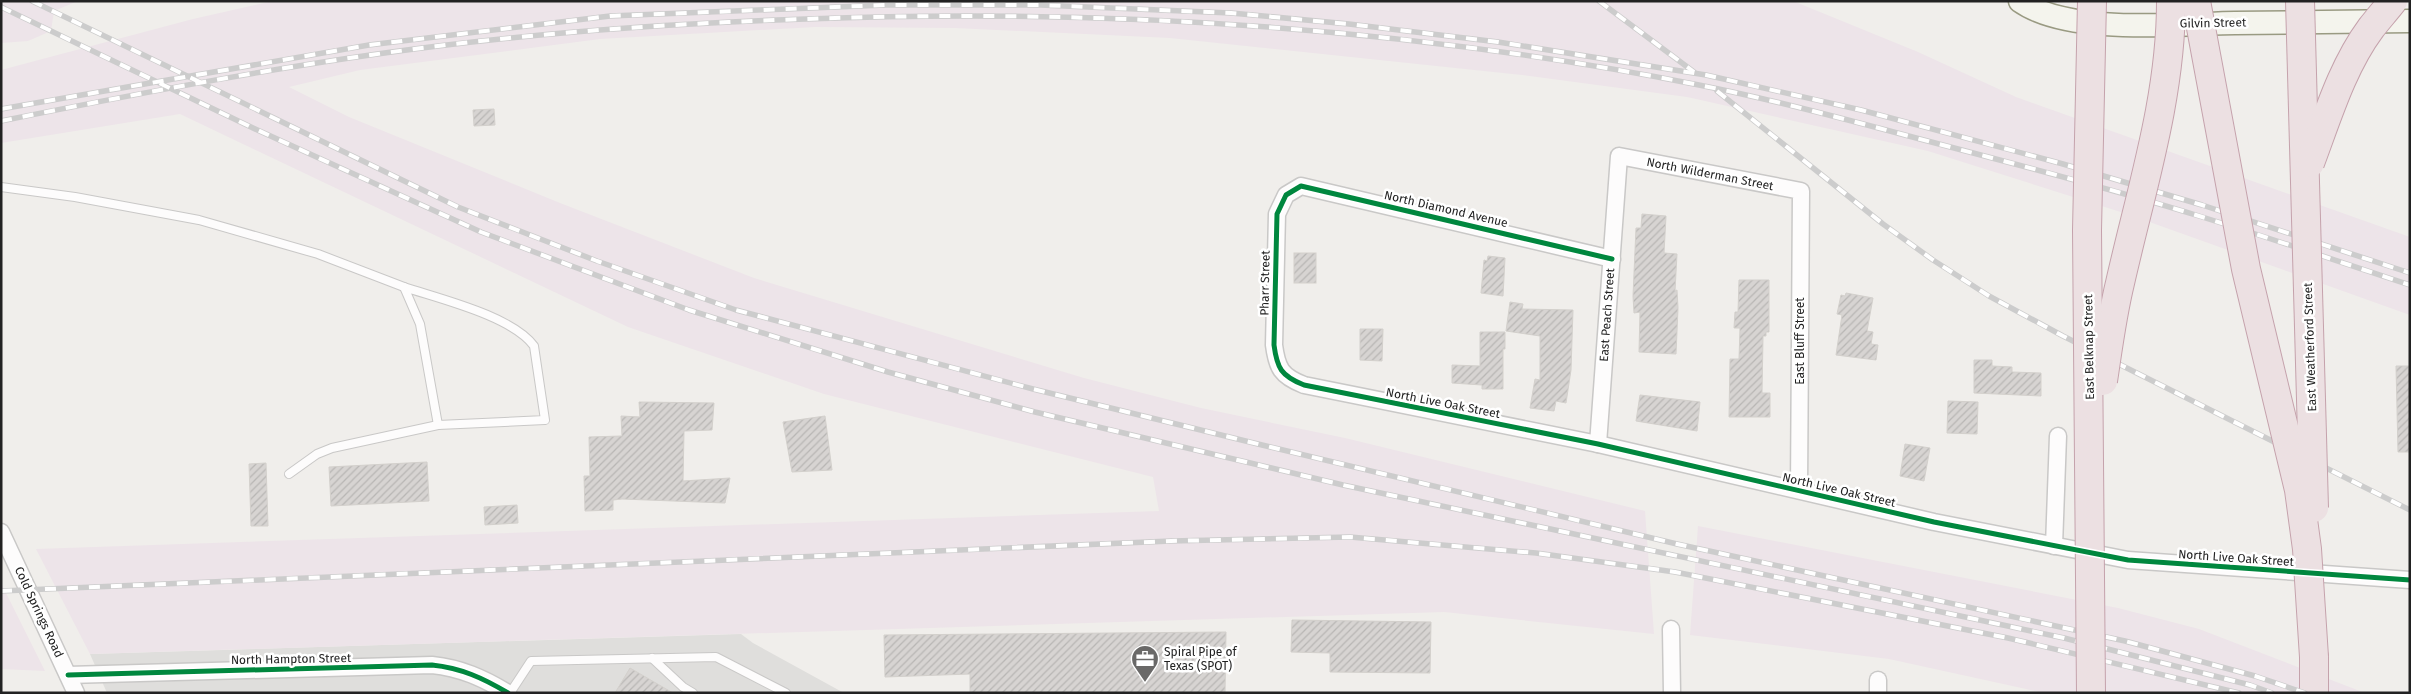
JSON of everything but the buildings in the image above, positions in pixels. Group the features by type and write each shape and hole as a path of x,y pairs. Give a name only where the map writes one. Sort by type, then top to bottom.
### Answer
{"highway":[{"name":"East Belknap Street","path":"2091,693 2088,230 2092,1"},
{"path":"2091,509 2097,429 2107,354 2119,286 2155,137 2164,88 2169,60 2171,1"},
{"path":"2196,1 2246,269 2299,490 2307,549 2314,657"},
{"name":"East Weatherford Street","path":"2300,1 2314,452 2314,693"},
{"path":"2305,176 2333,101 2357,50 2370,28 2393,1"}],"main road":[{"name":"Gilvin Street","path":"2020,1 2033,11 2068,20 2127,24 2410,21"}],"street":[{"name":"North Wilderman Street","path":"1619,156 1801,191"},
{"name":"East Peach Street","path":"1598,444 1619,156"},
{"name":"North Diamond Avenue","path":"1282,203 1286,195 1301,186 1612,259"},
{"name":"East Bluff Street","path":"1799,490 1801,191"},
{"name":"Pharr Street","path":"1277,365 1274,345 1277,214 1282,203"},
{"name":"North Live Oak Street","path":"1277,365 1290,380 1304,385 1598,444 1934,522 2054,546 2128,560 2410,580"},
{"path":"2054,546 2058,436"},
{"name":"Cold Springs Road","path":"1,532 76,693"},
{"path":"1671,629 1672,693"},
{"name":"North Hampton Street","path":"68,674 432,666 451,667 466,671 485,679 509,693"}],"lane":[{"path":"1,187 75,197 199,220 318,254 404,287 500,320 520,330 534,346 545,420 438,425 332,448 317,454 290,474"},
{"path":"404,287 420,324 438,425"},
{"path":"509,693 531,661 716,656 786,693"},
{"path":"652,658 692,693"}],"shaded area":[{"path":"1,1 78,1 54,11 51,31 28,41 1,43"},
{"path":"273,1 1793,1 1918,52 2016,97 2410,237 2410,315 2127,214 1928,151 1687,97 1522,75 1170,38 955,28 815,27 600,39 360,70 289,87 349,117 560,203 754,278 1084,378 1201,408 1345,438 1645,511 1654,634 1444,612 90,654 36,549 1159,511 1153,477 824,394 628,327 180,114 1,143 1,70 193,19"},
{"path":"1698,526 2118,608 2199,629 2365,693 2044,693 1889,659 1690,635"},
{"path":"1,583 45,671 1,669"},
{"path":"741,634 753,643 844,693 107,693 90,654"}],"railway":[{"path":"32,1 458,207 597,261 736,310 1033,389 1677,544 2125,641 2255,676 2305,693"},
{"path":"1599,1 1694,72"},
{"path":"1,109 369,45 610,16 886,5 1040,5 1231,13 1349,24 1498,42 1706,75 1861,110 2063,164 2202,205 2410,273"},
{"path":"1,7 253,128 481,232 689,310 888,372 1035,412 1343,485 2064,638 2250,685 2272,693"},
{"path":"1,121 164,89 328,61 484,41 622,28 806,19 918,16 1142,20 1254,26 1478,49 1589,65 1759,98 1879,128 2134,197 2199,216 2410,285"},
{"path":"1717,91 1883,224 1933,260 1989,296 2063,336 2410,510"},
{"path":"1,591 1171,541 1350,537 1536,553 1675,572 2008,638 2239,693"}],"cycle path":[{"path":"1612,259 1301,186 1286,195 1277,214 1274,345 1277,360 1285,374 1304,385 1598,444 1934,522 2128,560 2410,580"},
{"path":"68,675 432,665 472,674 508,693"}],"place":[{"name":"Spiral Pipe of Texas (SPOT)","path":"1145,683"}]}
